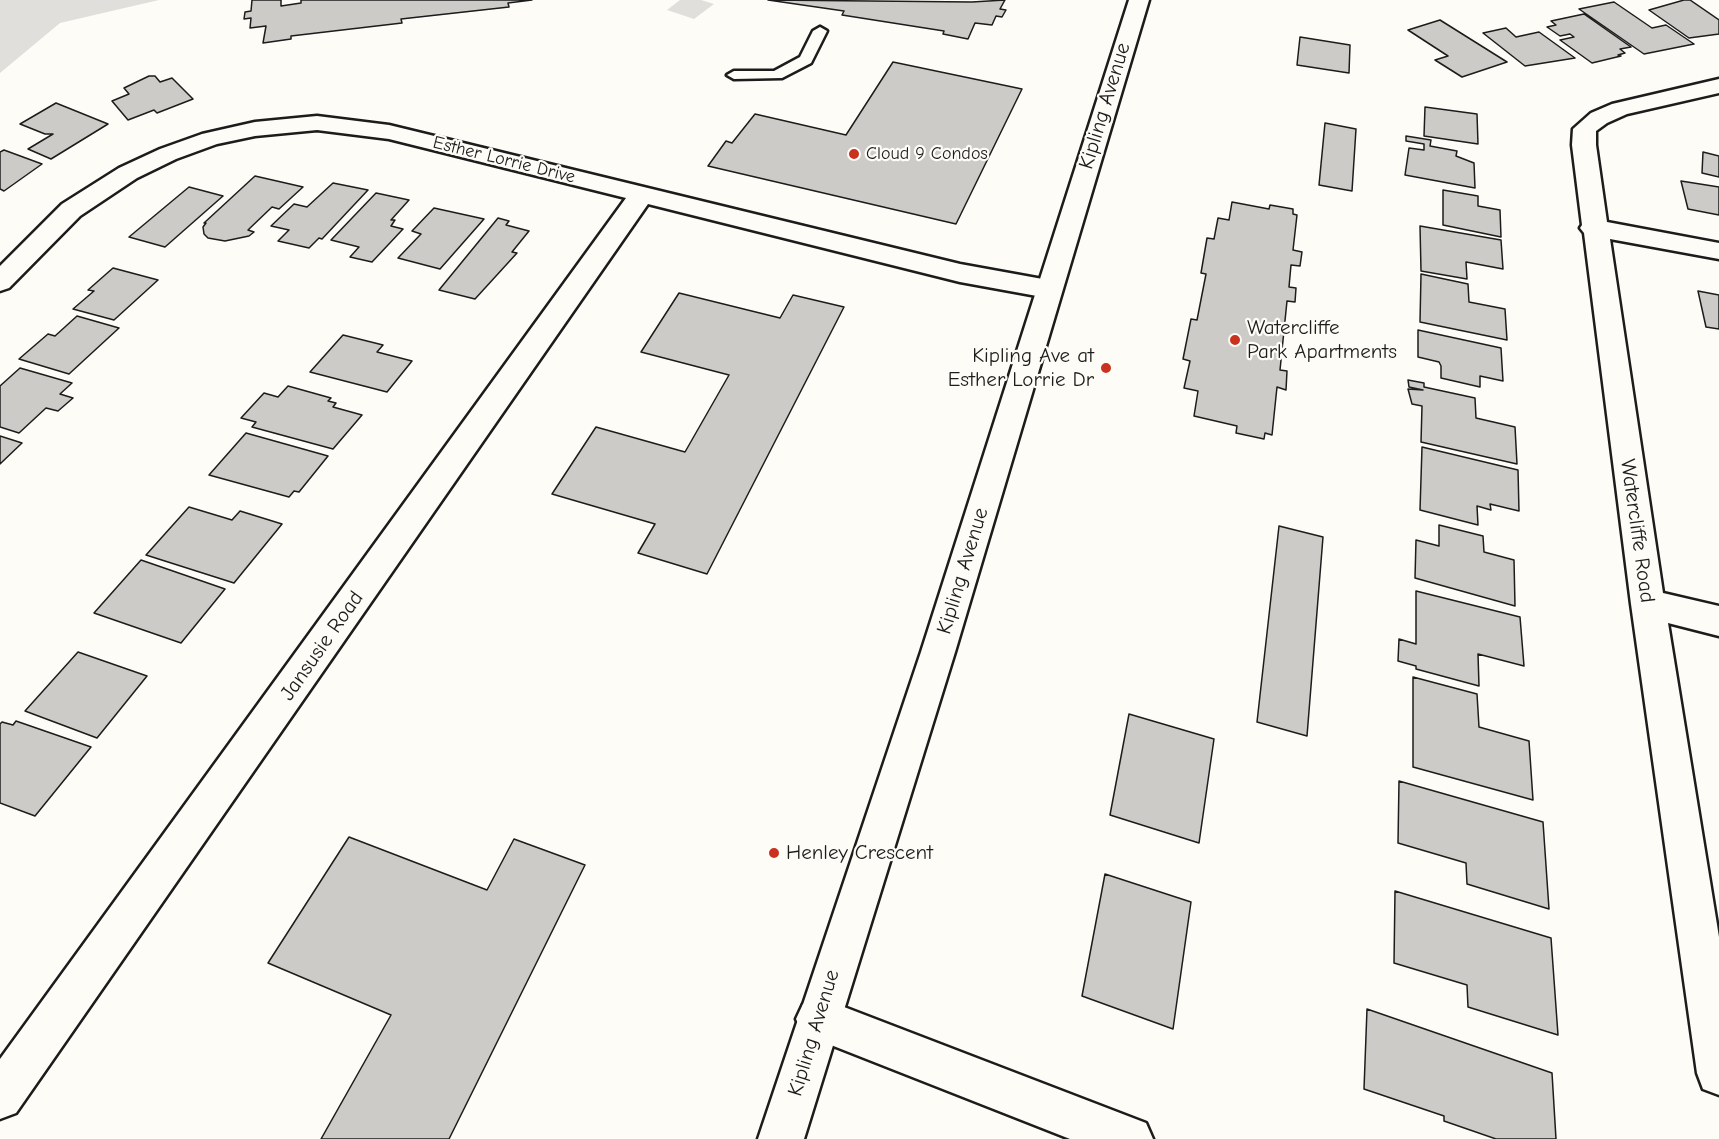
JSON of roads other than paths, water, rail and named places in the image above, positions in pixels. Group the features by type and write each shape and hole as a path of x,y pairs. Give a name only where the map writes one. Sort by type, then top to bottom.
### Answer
{"street":[{"name":"Kipling Avenue","path":"781,1139 941,641 1047,289 1139,0"},
{"name":"Watercliffe Road","path":"1719,86 1620,109 1599,118 1586,129 1584,145 1593,228 1719,1073"},
{"name":"Esther Lorrie Drive","path":"0,282 71,210 109,183 148,162 189,146 255,129 283,124 317,123 363,127 960,273 1047,289"},
{"name":"Jansusie Road","path":"0,1097 642,194"},
{"path":"1593,228 1719,251"},
{"path":"1648,604 1719,621"},
{"path":"818,1019 1131,1139"}],"lane":[{"path":"734,75 777,75 806,60 820,31"}],"place":[{"name":"Cloud 9 Condos","path":"854,154"},
{"name":"Watercliffe Park Apartments","path":"1235,340"},
{"name":"Kipling Ave at Esther Lorrie Dr","path":"1106,368"},
{"name":"Henley Crescent","path":"774,853"}]}
